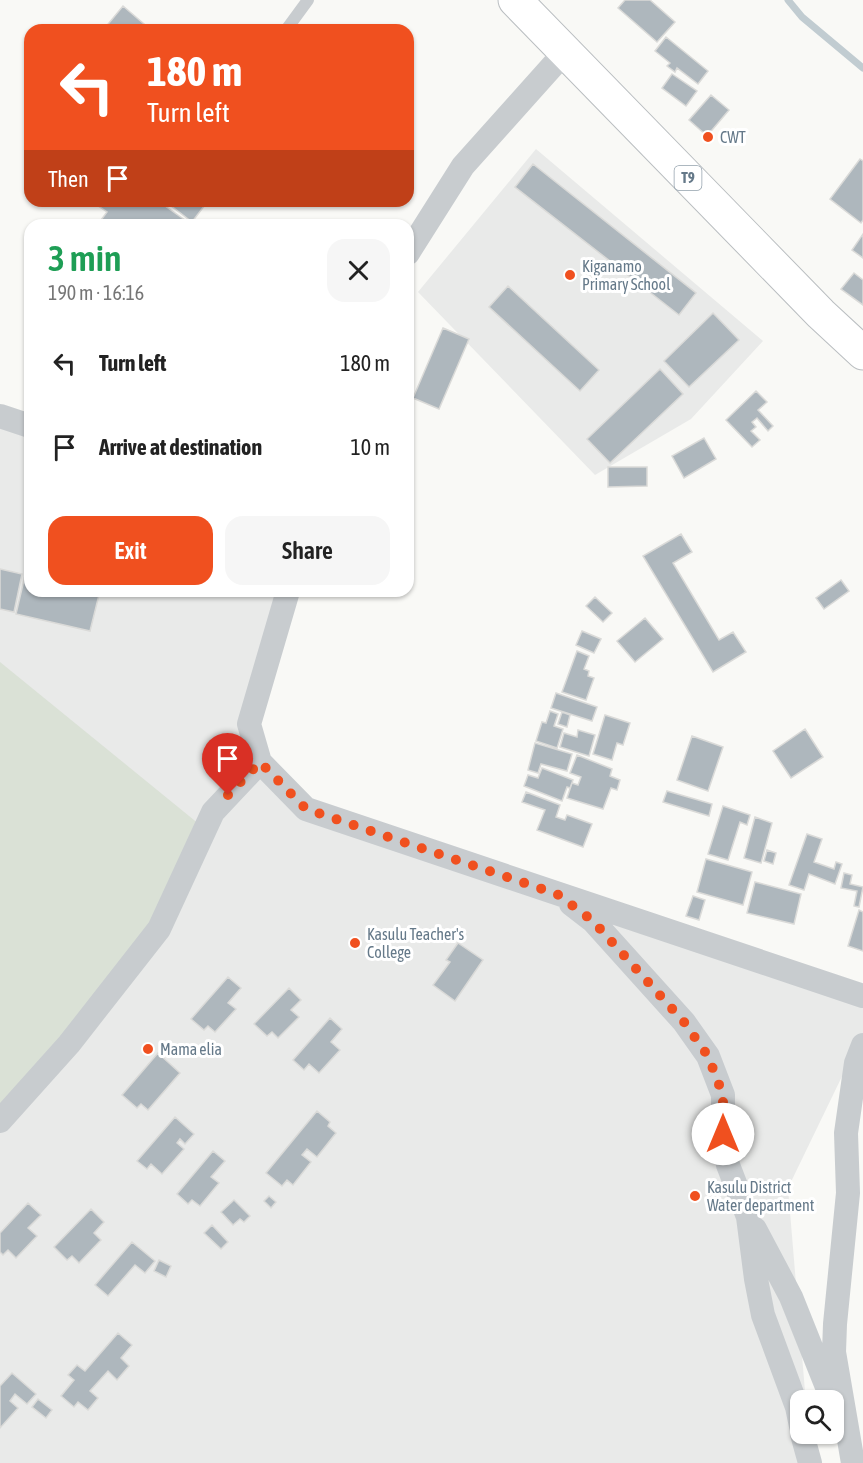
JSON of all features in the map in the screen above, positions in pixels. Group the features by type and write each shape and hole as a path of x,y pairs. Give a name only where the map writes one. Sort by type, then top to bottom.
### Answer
{"highway":[{"name":"T9","path":"515,0 821,314 863,353"}],"street":[{"path":"414,243 462,166 565,52"},
{"path":"0,416 24,424"},
{"path":"286,597 249,724 260,762 306,809 863,996"},
{"path":"0,1121 69,1044 159,929 213,812 260,762"},
{"path":"557,894 593,921 684,1022 708,1056 723,1095 723,1134 728,1165 748,1216 791,1297 826,1387 846,1416"},
{"path":"853,1463 834,1352 848,1193 846,1132 856,1063 863,1045"},
{"path":"748,1216 763,1315 791,1390"},
{"path":"805,1444 810,1463"}],"lane":[{"path":"290,24 308,0"}],"shaded area":[{"path":"536,149 763,341 691,419 595,475 418,292"},
{"name":"Kasulu Teacher's College","path":"0,414 24,422 24,597 285,597 248,722 259,759 305,807 863,994 863,1033 788,1188 805,1390 790,1390 790,1444 809,1444 811,1463 0,1463"},
{"path":"0,662 205,829 165,917 0,1121"}],"building":[{"path":"625,0 650,0 675,22 657,42 618,8"},
{"path":"123,6 144,24 108,24"},
{"path":"666,37 708,71 698,84 677,68 675,72 667,66 670,63 655,51"},
{"path":"672,74 697,91 686,106 662,88"},
{"path":"711,95 729,110 707,136 689,120"},
{"path":"860,159 863,161 863,220 861,223 830,199"},
{"path":"533,164 696,293 679,315 515,187"},
{"path":"100,207 166,207 184,219 102,219 107,212"},
{"path":"173,207 203,207 194,219 188,219"},
{"path":"863,234 863,258 852,250"},
{"path":"854,273 863,280 863,305 841,289"},
{"path":"508,286 599,370 580,391 489,307"},
{"path":"713,313 739,340 689,387 664,361"},
{"path":"443,328 469,339 439,409 414,398"},
{"path":"660,369 683,394 610,463 587,439"},
{"path":"756,391 767,402 758,410 773,426 768,431 757,418 752,422 756,427 751,431 760,440 752,447 726,420"},
{"path":"704,438 716,459 684,478 672,456"},
{"path":"608,467 647,467 647,486 608,487"},
{"path":"681,534 692,552 673,563 719,640 733,632 746,652 713,672 643,556"},
{"path":"0,569 22,574 14,612 0,609"},
{"path":"24,580 24,597 98,597 90,631 16,614"},
{"path":"841,580 849,591 824,609 816,598"},
{"path":"595,597 612,613 603,622 586,606"},
{"path":"645,618 663,639 635,662 617,641"},
{"path":"582,631 601,639 594,653 576,645"},
{"path":"577,651 589,656 584,669 589,671 588,676 594,678 586,700 562,692"},
{"path":"556,693 597,707 592,721 551,708"},
{"path":"550,711 558,714 554,726 563,729 557,748 536,741 542,722 546,723"},
{"path":"562,712 570,715 567,727 558,724"},
{"path":"605,715 630,723 623,745 617,743 612,760 593,754"},
{"path":"805,729 823,757 791,778 773,751"},
{"path":"578,730 595,735 589,756 560,747 564,733 577,737"},
{"path":"692,736 723,747 708,791 677,780"},
{"path":"535,743 572,754 567,771 541,764 538,773 528,770"},
{"path":"577,755 612,769 610,776 620,780 617,790 611,788 603,809 567,798 572,783 578,785 581,777 570,773"},
{"path":"542,768 573,780 570,788 567,787 562,801 524,786 528,775 538,778"},
{"path":"667,791 712,804 709,816 663,802"},
{"path":"526,792 560,805 556,817 565,820 567,815 592,824 583,847 537,830 545,810 522,802"},
{"path":"723,806 750,815 747,825 740,822 728,860 708,854"},
{"path":"755,817 772,823 761,863 744,858"},
{"path":"807,834 822,839 814,862 834,869 836,862 842,864 835,884 809,874 804,890 789,885"},
{"path":"767,850 776,853 773,864 764,861"},
{"path":"706,859 752,872 743,905 697,892"},
{"path":"844,873 852,875 850,884 863,887 859,907 854,906 857,891 841,888"},
{"path":"755,882 801,894 794,924 747,913"},
{"path":"693,896 705,900 699,920 686,916"},
{"path":"859,910 863,912 863,951 848,946"},
{"path":"458,943 483,960 455,1001 433,985 450,962 446,960"},
{"path":"228,977 241,988 228,1003 236,1009 215,1032 208,1026 204,1030 191,1019"},
{"path":"289,988 301,1000 291,1010 299,1017 278,1038 272,1032 267,1036 254,1024"},
{"path":"330,1018 342,1029 331,1042 340,1050 319,1073 309,1064 304,1070 293,1060"},
{"path":"158,1053 180,1073 148,1110 141,1104 137,1108 122,1095"},
{"path":"317,1111 330,1122 328,1126 336,1133 317,1157 307,1149 302,1155 311,1162 293,1185 287,1180 282,1186 266,1173"},
{"path":"175,1117 194,1134 185,1144 180,1139 177,1143 184,1149 162,1174 151,1164 147,1169 137,1161"},
{"path":"213,1151 225,1161 211,1177 219,1183 200,1206 192,1200 188,1204 177,1194"},
{"path":"269,1196 276,1202 271,1208 264,1201"},
{"path":"234,1200 250,1216 244,1222 240,1219 233,1225 221,1212"},
{"path":"28,1203 41,1215 28,1228 37,1236 16,1258 8,1250 3,1255 0,1252 0,1233"},
{"path":"91,1209 104,1222 94,1233 101,1240 79,1263 72,1256 67,1260 54,1247"},
{"path":"212,1225 228,1242 221,1249 204,1233"},
{"path":"132,1242 155,1261 145,1273 135,1265 108,1296 95,1285"},
{"path":"159,1260 171,1266 166,1277 154,1271"},
{"path":"118,1333 132,1345 121,1358 129,1366 117,1380 108,1371 90,1391 98,1398 88,1410 78,1402 74,1407 61,1396 74,1380 68,1375 77,1365 85,1371"},
{"path":"12,1373 36,1394 27,1404 15,1394 10,1401 18,1408 0,1428 0,1386"},
{"path":"38,1399 52,1410 46,1418 32,1407"}],"waterway":[{"path":"788,0 802,17 863,68"}],"place":[{"name":"CWT","path":"708,137"},
{"name":"Kiganamo Primary School","path":"570,275"},
{"name":"Kasulu Teacher's College","path":"355,943"},
{"name":"Mama elia","path":"148,1049"},
{"name":"Kasulu District Water department","path":"695,1196"}],"route":[{"path":"228,795 260,762 306,809 557,894 593,921 684,1022 708,1056 723,1095 723,1134"}]}
